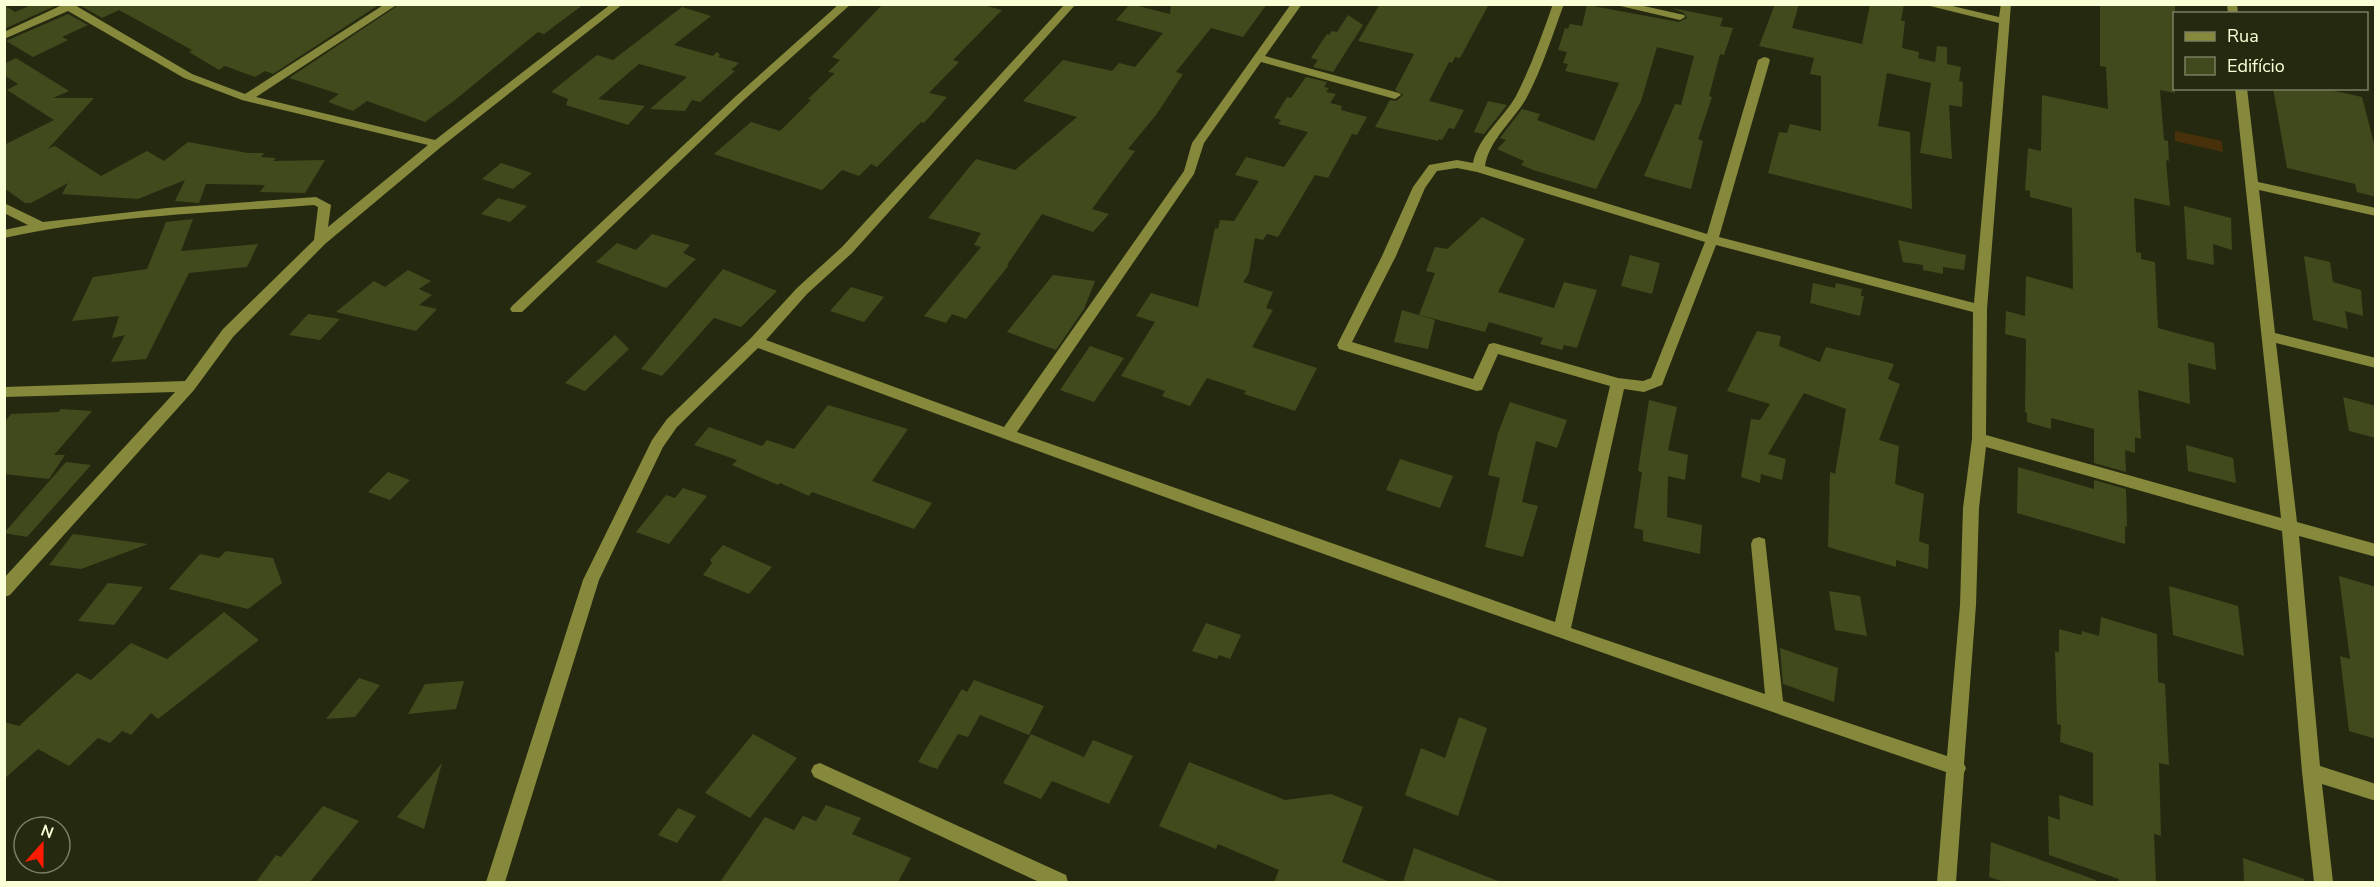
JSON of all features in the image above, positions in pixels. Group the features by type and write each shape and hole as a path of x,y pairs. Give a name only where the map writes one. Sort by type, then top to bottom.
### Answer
{"street":[{"path":"246,98 393,4"},
{"path":"4,590 189,386 228,333 320,241 437,144 618,4"},
{"path":"517,309 740,98 846,4"},
{"path":"495,882 591,580 619,519 650,464 657,444 672,423 756,342 802,291 847,250 1071,4"},
{"path":"1007,435 1190,171 1198,143 1297,4"},
{"path":"1479,168 1480,156 1488,141 1513,111 1559,4"},
{"path":"1617,4 1680,17"},
{"path":"1927,4 2006,21"},
{"path":"1946,882 1957,768 1968,605 1971,508 1979,439 1980,309 2006,4"},
{"path":"4,36 66,6 188,76 246,98 437,144"},
{"path":"1259,58 1395,95"},
{"path":"1764,60 1713,240 1658,381 1644,387 1618,383 1494,348 1477,386 1344,345 1389,256 1426,175 1433,168 1444,164 1479,168 1713,240 1980,309"},
{"path":"2241,90 2290,528 2324,882"},
{"path":"2250,184 2376,212"},
{"path":"4,234 41,226 167,212 316,201 325,206 320,241"},
{"path":"4,207 41,226"},
{"path":"2268,336 2376,363"},
{"path":"756,342 1007,435 1561,633 1957,768"},
{"path":"1561,633 1618,383"},
{"path":"4,392 189,386"},
{"path":"1979,439 2376,551"},
{"path":"1759,544 1776,706"},
{"path":"820,771 1059,882"},
{"path":"2312,772 2376,793"}],"shaded area":[{"path":"2175,131 2222,141 2223,152 2175,141"}],"building":[{"path":"34,4 57,5 4,29 4,5 15,12"},
{"path":"78,4 380,4 273,74 265,71 255,77 225,66 219,70 189,52 192,50 119,10 102,18"},
{"path":"400,4 584,4 544,34 538,32 425,122 367,101 353,111 328,102 339,94 289,78"},
{"path":"883,4 979,4 1002,10 953,60 959,62 929,93 947,97 924,123 921,122 877,167 871,164 859,176 842,170 822,190 714,154 751,122 780,131 835,73 828,72 840,60 832,57"},
{"path":"1130,4 1170,14 1171,4 1267,4 1243,37 1211,28 1176,72 1183,74 1156,115 1128,149 1135,151 1092,209 1109,214 1093,232 1042,214 1007,265 1009,265 966,319 952,314 946,323 924,316 981,247 974,245 981,233 928,218 976,159 1015,170 1077,117 1023,101 1063,60 1112,71 1119,63 1135,67 1163,33 1116,20"},
{"path":"1380,4 1489,4 1460,58 1455,57 1452,63 1449,62 1429,101 1464,110 1454,129 1449,128 1442,140 1375,127 1390,100 1396,101 1403,95 1395,90 1414,54 1358,41"},
{"path":"1775,4 1799,4 1792,28 1862,44 1870,4 1904,4 1901,21 1905,21 1902,48 1919,52 1918,58 1935,62 1937,46 1947,47 1947,64 1961,67 1959,81 1963,82 1962,107 1949,105 1952,159 1920,153 1931,83 1887,73 1878,126 1910,132 1912,209 1768,173 1779,132 1787,133 1790,124 1821,131 1821,76 1810,74 1814,58 1759,46"},
{"path":"2100,4 2175,4 2175,12 2173,12 2173,90 2175,93 2160,90 2164,140 2168,141 2169,161 2166,160 2170,206 2134,198 2136,252 2141,253 2141,259 2155,262 2158,328 2214,343 2216,370 2188,363 2190,404 2138,390 2141,439 2135,437 2135,453 2125,450 2126,472 2094,463 2094,429 2051,418 2051,429 2027,422 2025,412 2026,339 2005,334 2006,311 2025,316 2026,276 2073,289 2072,208 2030,197 2030,191 2025,190 2028,148 2041,151 2042,95 2108,109 2106,67 2100,66"},
{"path":"1587,5 1679,22 1687,18 1684,13 1672,8 1723,18 1720,26 1733,28 1724,55 1720,54 1709,96 1712,97 1698,139 1703,141 1691,189 1644,176 1675,104 1681,105 1694,56 1657,47 1641,101 1596,189 1533,170 1521,165 1524,161 1497,149 1506,140 1500,138 1522,109 1540,114 1537,120 1594,141 1619,83 1565,71 1568,64 1563,63 1567,52 1558,50 1565,28 1568,29 1570,24 1582,26"},
{"path":"682,7 711,16 674,45 713,56 717,52 720,55 718,57 739,63 731,70 735,71 700,102 692,100 685,111 650,109 687,77 639,64 598,99 645,106 628,125 566,105 568,99 551,92 597,55 613,60"},
{"path":"68,14 88,25 62,37 68,40 33,57 6,41"},
{"path":"1348,15 1363,25 1333,72 1313,67 1318,60 1311,58 1327,34 1329,35 1332,31 1337,32"},
{"path":"16,58 69,91 53,98 94,98 48,149 55,146 101,176 147,151 164,161 188,142 248,153 264,153 261,157 276,158 273,161 325,160 305,193 260,192 265,185 206,184 199,203 175,201 185,180 138,199 62,194 68,183 31,203 25,203 4,188 4,145 54,120 7,90 18,84 4,75 4,64"},
{"path":"1306,77 1327,82 1324,87 1329,88 1326,92 1336,94 1330,103 1342,106 1341,110 1367,117 1357,135 1352,134 1328,178 1315,175 1278,237 1267,234 1263,240 1255,238 1249,273 1243,282 1273,292 1266,308 1273,310 1252,347 1317,368 1295,411 1244,394 1246,391 1207,378 1190,406 1162,396 1165,391 1121,376 1155,322 1136,316 1151,293 1198,307 1215,228 1218,229 1220,220 1234,221 1259,181 1235,175 1246,157 1284,167 1308,132 1278,124 1281,120 1274,118 1287,97 1291,98"},
{"path":"2273,90 2330,90 2362,97 2376,151 2376,197 2357,192 2355,184 2287,168"},
{"path":"1488,101 1507,105 1484,134 1474,132"},
{"path":"501,163 532,173 513,189 482,179"},
{"path":"498,198 527,206 510,222 481,214"},
{"path":"2184,206 2231,218 2232,250 2213,244 2214,265 2187,259"},
{"path":"1482,217 1525,239 1498,292 1554,308 1564,282 1597,290 1577,348 1564,345 1562,350 1540,344 1543,338 1489,322 1485,332 1419,315 1435,273 1426,271 1435,247 1447,249"},
{"path":"193,219 181,251 258,244 247,267 189,273 146,359 111,362 125,335 112,338 119,316 72,321 93,277 147,269 166,222"},
{"path":"652,234 690,245 683,253 696,259 666,288 596,262 617,243 636,250"},
{"path":"1898,240 1966,255 1964,270 1943,267 1943,274 1923,270 1923,265 1903,262"},
{"path":"1630,255 1660,263 1652,294 1621,286"},
{"path":"2304,256 2330,262 2333,282 2361,290 2363,316 2345,311 2348,329 2313,320"},
{"path":"723,269 777,291 741,327 714,318 662,376 641,369"},
{"path":"408,270 431,281 419,289 432,295 419,305 437,309 416,331 336,312 374,281 385,287"},
{"path":"1053,275 1095,281 1084,309 1056,350 1007,332"},
{"path":"1813,283 1835,288 1836,283 1862,289 1861,296 1864,296 1860,316 1810,303"},
{"path":"851,287 884,297 864,322 830,311"},
{"path":"1402,310 1435,320 1428,349 1394,342"},
{"path":"308,314 340,319 320,340 289,335"},
{"path":"1757,331 1781,336 1779,346 1820,362 1826,347 1894,364 1888,379 1900,384 1879,440 1899,446 1895,484 1924,494 1919,541 1929,545 1928,569 1896,560 1896,567 1828,547 1830,472 1835,474 1846,409 1804,393 1768,454 1786,459 1782,480 1761,474 1760,483 1741,477 1751,419 1760,420 1770,404 1727,391"},
{"path":"615,335 629,349 585,391 565,383"},
{"path":"1090,346 1124,358 1094,402 1060,390"},
{"path":"2343,397 2376,406 2376,438 2349,431"},
{"path":"1649,400 1677,407 1668,450 1688,455 1685,480 1668,476 1667,517 1702,525 1700,554 1643,541 1643,530 1634,528 1642,472 1638,471"},
{"path":"1510,402 1567,420 1557,448 1536,441 1522,502 1538,506 1523,557 1485,547 1500,478 1488,475 1498,433"},
{"path":"828,405 908,429 872,481 932,503 914,529 812,492 809,496 780,483 778,485 732,465 737,460 694,445 709,427 762,446 767,440 794,449"},
{"path":"61,409 92,411 54,455 65,455 49,479 4,474 4,423 11,414 58,412"},
{"path":"2186,445 2233,458 2236,483 2188,471"},
{"path":"1400,459 1453,476 1440,508 1386,490"},
{"path":"66,462 91,465 27,537 4,533"},
{"path":"2018,467 2094,489 2094,480 2126,489 2125,544 2017,513"},
{"path":"388,472 410,480 390,500 368,492"},
{"path":"683,488 707,496 669,544 636,532 666,495 675,498"},
{"path":"73,534 148,544 81,569 49,565"},
{"path":"723,545 772,567 749,594 703,575 712,563 710,560"},
{"path":"226,551 273,558 282,583 248,609 169,589 200,554 219,558"},
{"path":"2339,576 2376,587 2376,739 2349,731 2340,656 2350,659"},
{"path":"108,583 143,587 114,625 78,621"},
{"path":"2169,586 2238,606 2244,656 2173,635"},
{"path":"1829,591 1860,596 1867,636 1835,630"},
{"path":"224,612 259,640 158,719 151,713 131,735 122,731 110,743 98,738 69,766 38,749 4,779 4,722 19,726 77,673 91,680 131,643 167,659"},
{"path":"2101,617 2157,634 2158,682 2165,684 2169,765 2159,763 2161,836 2154,834 2156,882 2119,882 2119,879 2049,855 2048,816 2060,820 2059,795 2093,806 2093,753 2060,742 2061,725 2057,724 2055,651 2059,653 2059,629 2081,635 2082,631 2099,636"},
{"path":"1206,623 1241,635 1230,659 1219,655 1217,659 1192,651"},
{"path":"1780,648 1838,668 1834,702 1783,684"},
{"path":"359,678 380,685 355,717 326,719"},
{"path":"974,680 1044,706 1029,735 980,715 968,737 958,734 937,769 918,762 962,689 967,692"},
{"path":"464,681 456,709 408,714 425,684"},
{"path":"1459,717 1487,728 1458,816 1405,795 1421,748 1445,758"},
{"path":"753,734 797,758 750,818 705,793"},
{"path":"1031,734 1084,757 1093,740 1133,756 1109,804 1052,781 1041,799 1003,783"},
{"path":"1189,762 1285,800 1331,794 1363,807 1342,862 1390,882 1274,882 1279,870 1218,844 1216,849 1159,826"},
{"path":"442,763 424,829 397,817"},
{"path":"826,805 861,818 852,834 911,858 898,882 720,882 765,817 794,830 803,816 816,821"},
{"path":"323,806 359,821 310,882 256,882 276,855 281,857"},
{"path":"678,808 696,816 677,843 658,835"},
{"path":"1991,842 2096,880 2096,882 2005,882 1989,877"},
{"path":"1414,848 1498,881 1498,882 1403,882"},
{"path":"2243,858 2304,879 2304,882 2244,882"}]}
